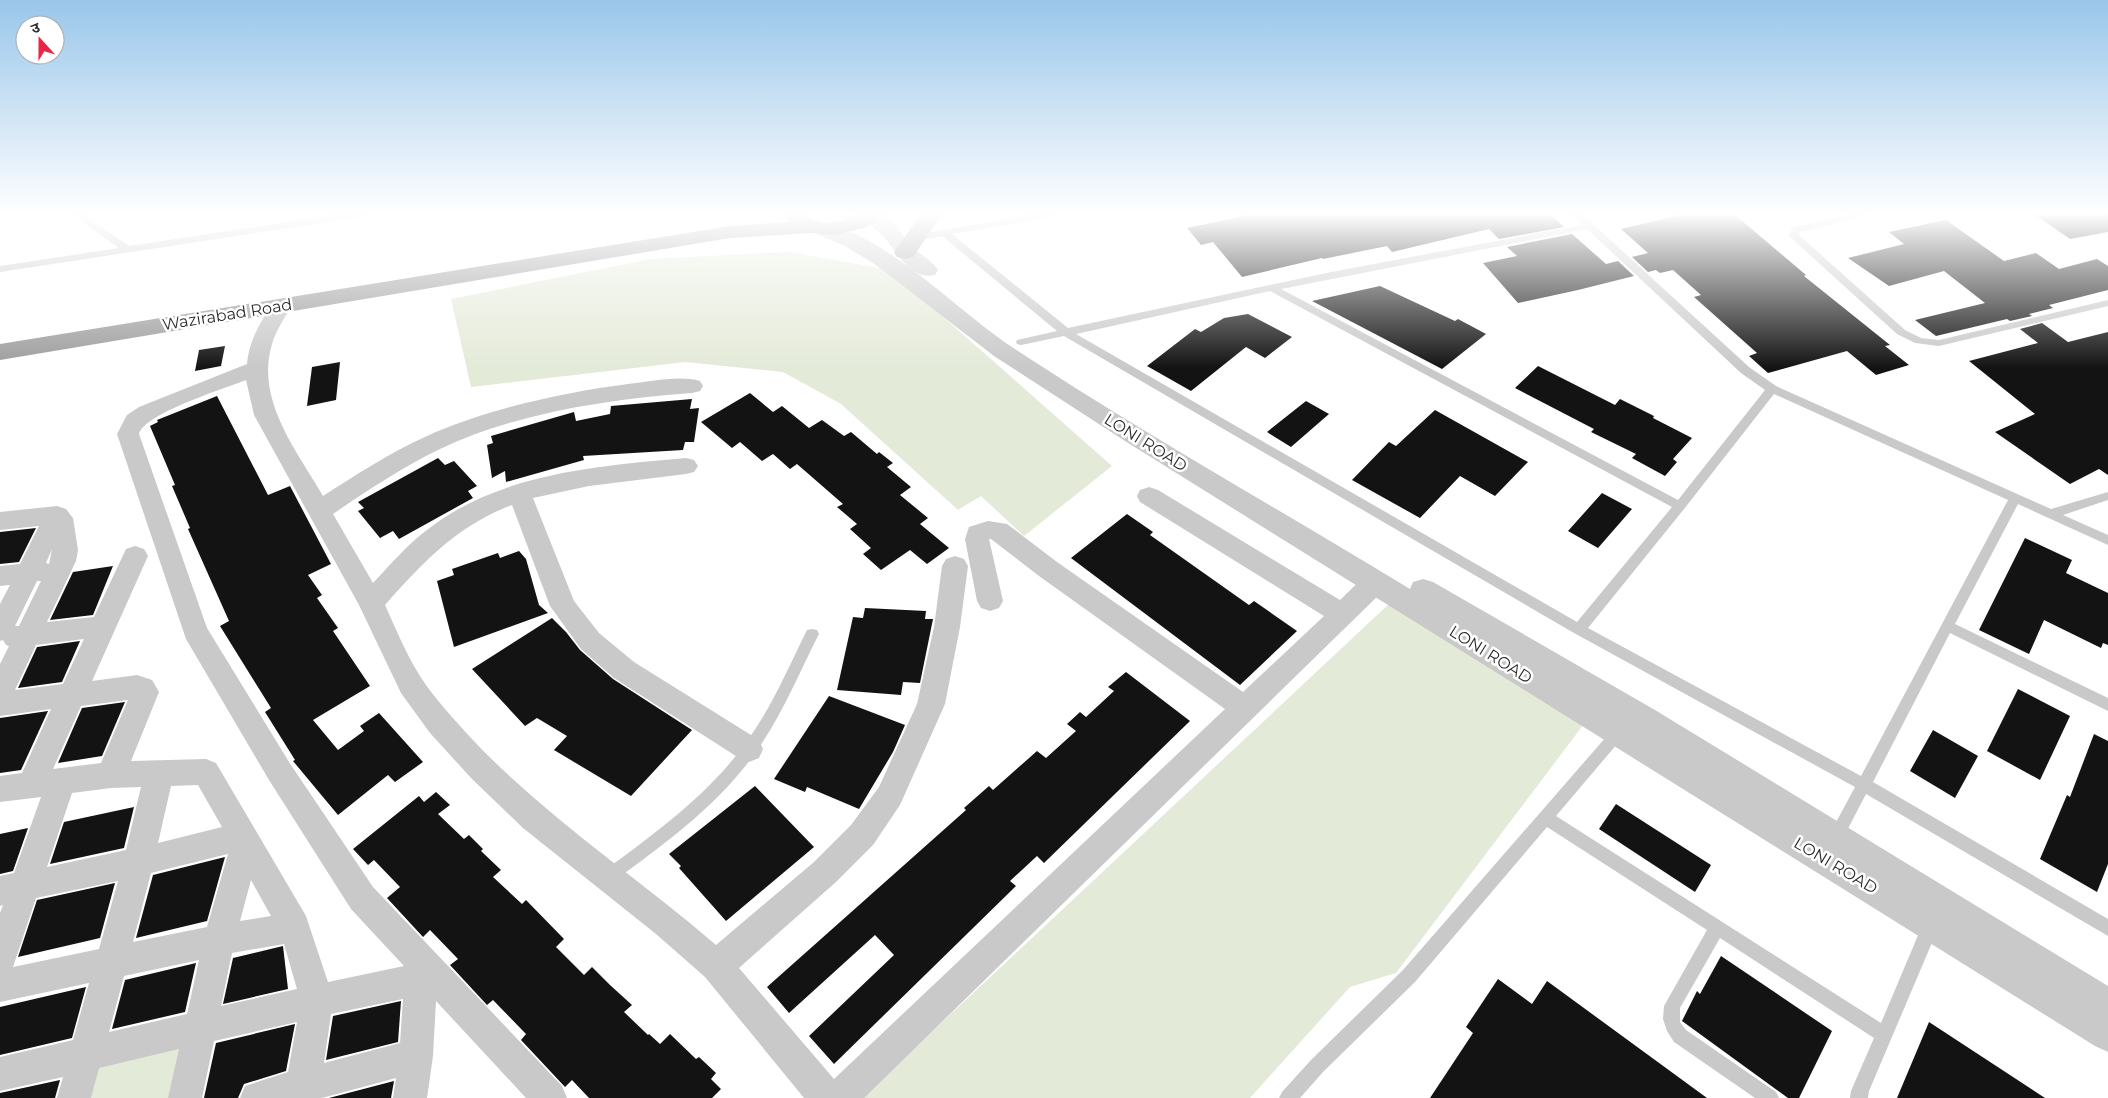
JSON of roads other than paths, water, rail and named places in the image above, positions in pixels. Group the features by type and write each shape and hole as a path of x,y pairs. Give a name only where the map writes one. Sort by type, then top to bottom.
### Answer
{"highway":[{"name":"Wazirabad Road","path":"0,336 433,265"},
{"name":"Wazirabad Road","path":"0,352 528,265"}],"street":[{"name":"LONI ROAD","path":"918,265 1002,351 1387,568 1644,720 1829,847 1936,926 2108,1033"},
{"name":"LONI ROAD","path":"922,265 1125,419 1376,582 1618,733 1829,847 2108,1008"},
{"path":"281,306 261,343 257,368 258,395 265,415 371,603 396,660 411,684 440,724 482,770 534,818 667,923 716,966 827,1098"},
{"path":"257,368 156,407 141,415 130,424 128,434 195,630 279,771 362,898 550,1098"},
{"path":"318,512 379,470 434,442 462,431 535,408 575,399 655,388 692,386"},
{"path":"371,603 413,555 455,522 481,509 519,493 588,476 686,466"},
{"path":"519,493 563,606 590,641 624,670 749,749"},
{"path":"1149,496 1342,614"},
{"path":"0,522 56,515 62,518 65,550 58,569 0,692"},
{"path":"0,630 56,515"},
{"path":"990,601 977,539 978,534 984,530 991,529 998,531 1245,708"},
{"path":"31,785 136,556"},
{"path":"716,966 831,866 862,835 890,796 931,704 947,627 954,566"},
{"path":"0,576 58,569"},
{"path":"839,1098 1376,582"},
{"path":"0,638 104,626"},
{"path":"0,704 137,687 142,688 146,692 111,775"},
{"path":"0,788 111,775 206,772 295,927 317,1000 302,1092"},
{"path":"74,1098 139,862 159,773"},
{"path":"0,959 12,888 61,781"},
{"path":"12,888 245,839"},
{"path":"186,1098 220,940 245,839"},
{"path":"0,986 220,940 295,927"},
{"path":"0,1074 200,1029 317,1000 407,982 419,986 416,1056 410,1098"},
{"path":"257,1098 302,1092 416,1056"}],"lane":[{"path":"0,270 30,265"},
{"path":"984,265 1067,333 1579,629 1864,785 2108,928"},
{"path":"1021,342 1271,288 1388,265"},
{"path":"1632,265 1745,370 1772,388 2108,540"},
{"path":"1827,265 1901,332 1910,338 1924,343 1939,343 2108,303"},
{"path":"1271,288 1680,506"},
{"path":"1579,629 1680,506 1772,388"},
{"path":"2050,514 2108,496"},
{"path":"1829,847 1864,785 2015,498"},
{"path":"1948,626 2108,705"},
{"path":"609,876 662,837 724,779 749,749 767,723 812,634"},
{"path":"1288,1098 1317,1066 1408,976 1618,733"},
{"path":"1545,818 1885,1035"},
{"path":"1859,1098 1860,1091 1925,939 1936,926"},
{"path":"1717,928 1672,1006 1670,1014 1672,1025 1680,1036 1770,1098"}]}
